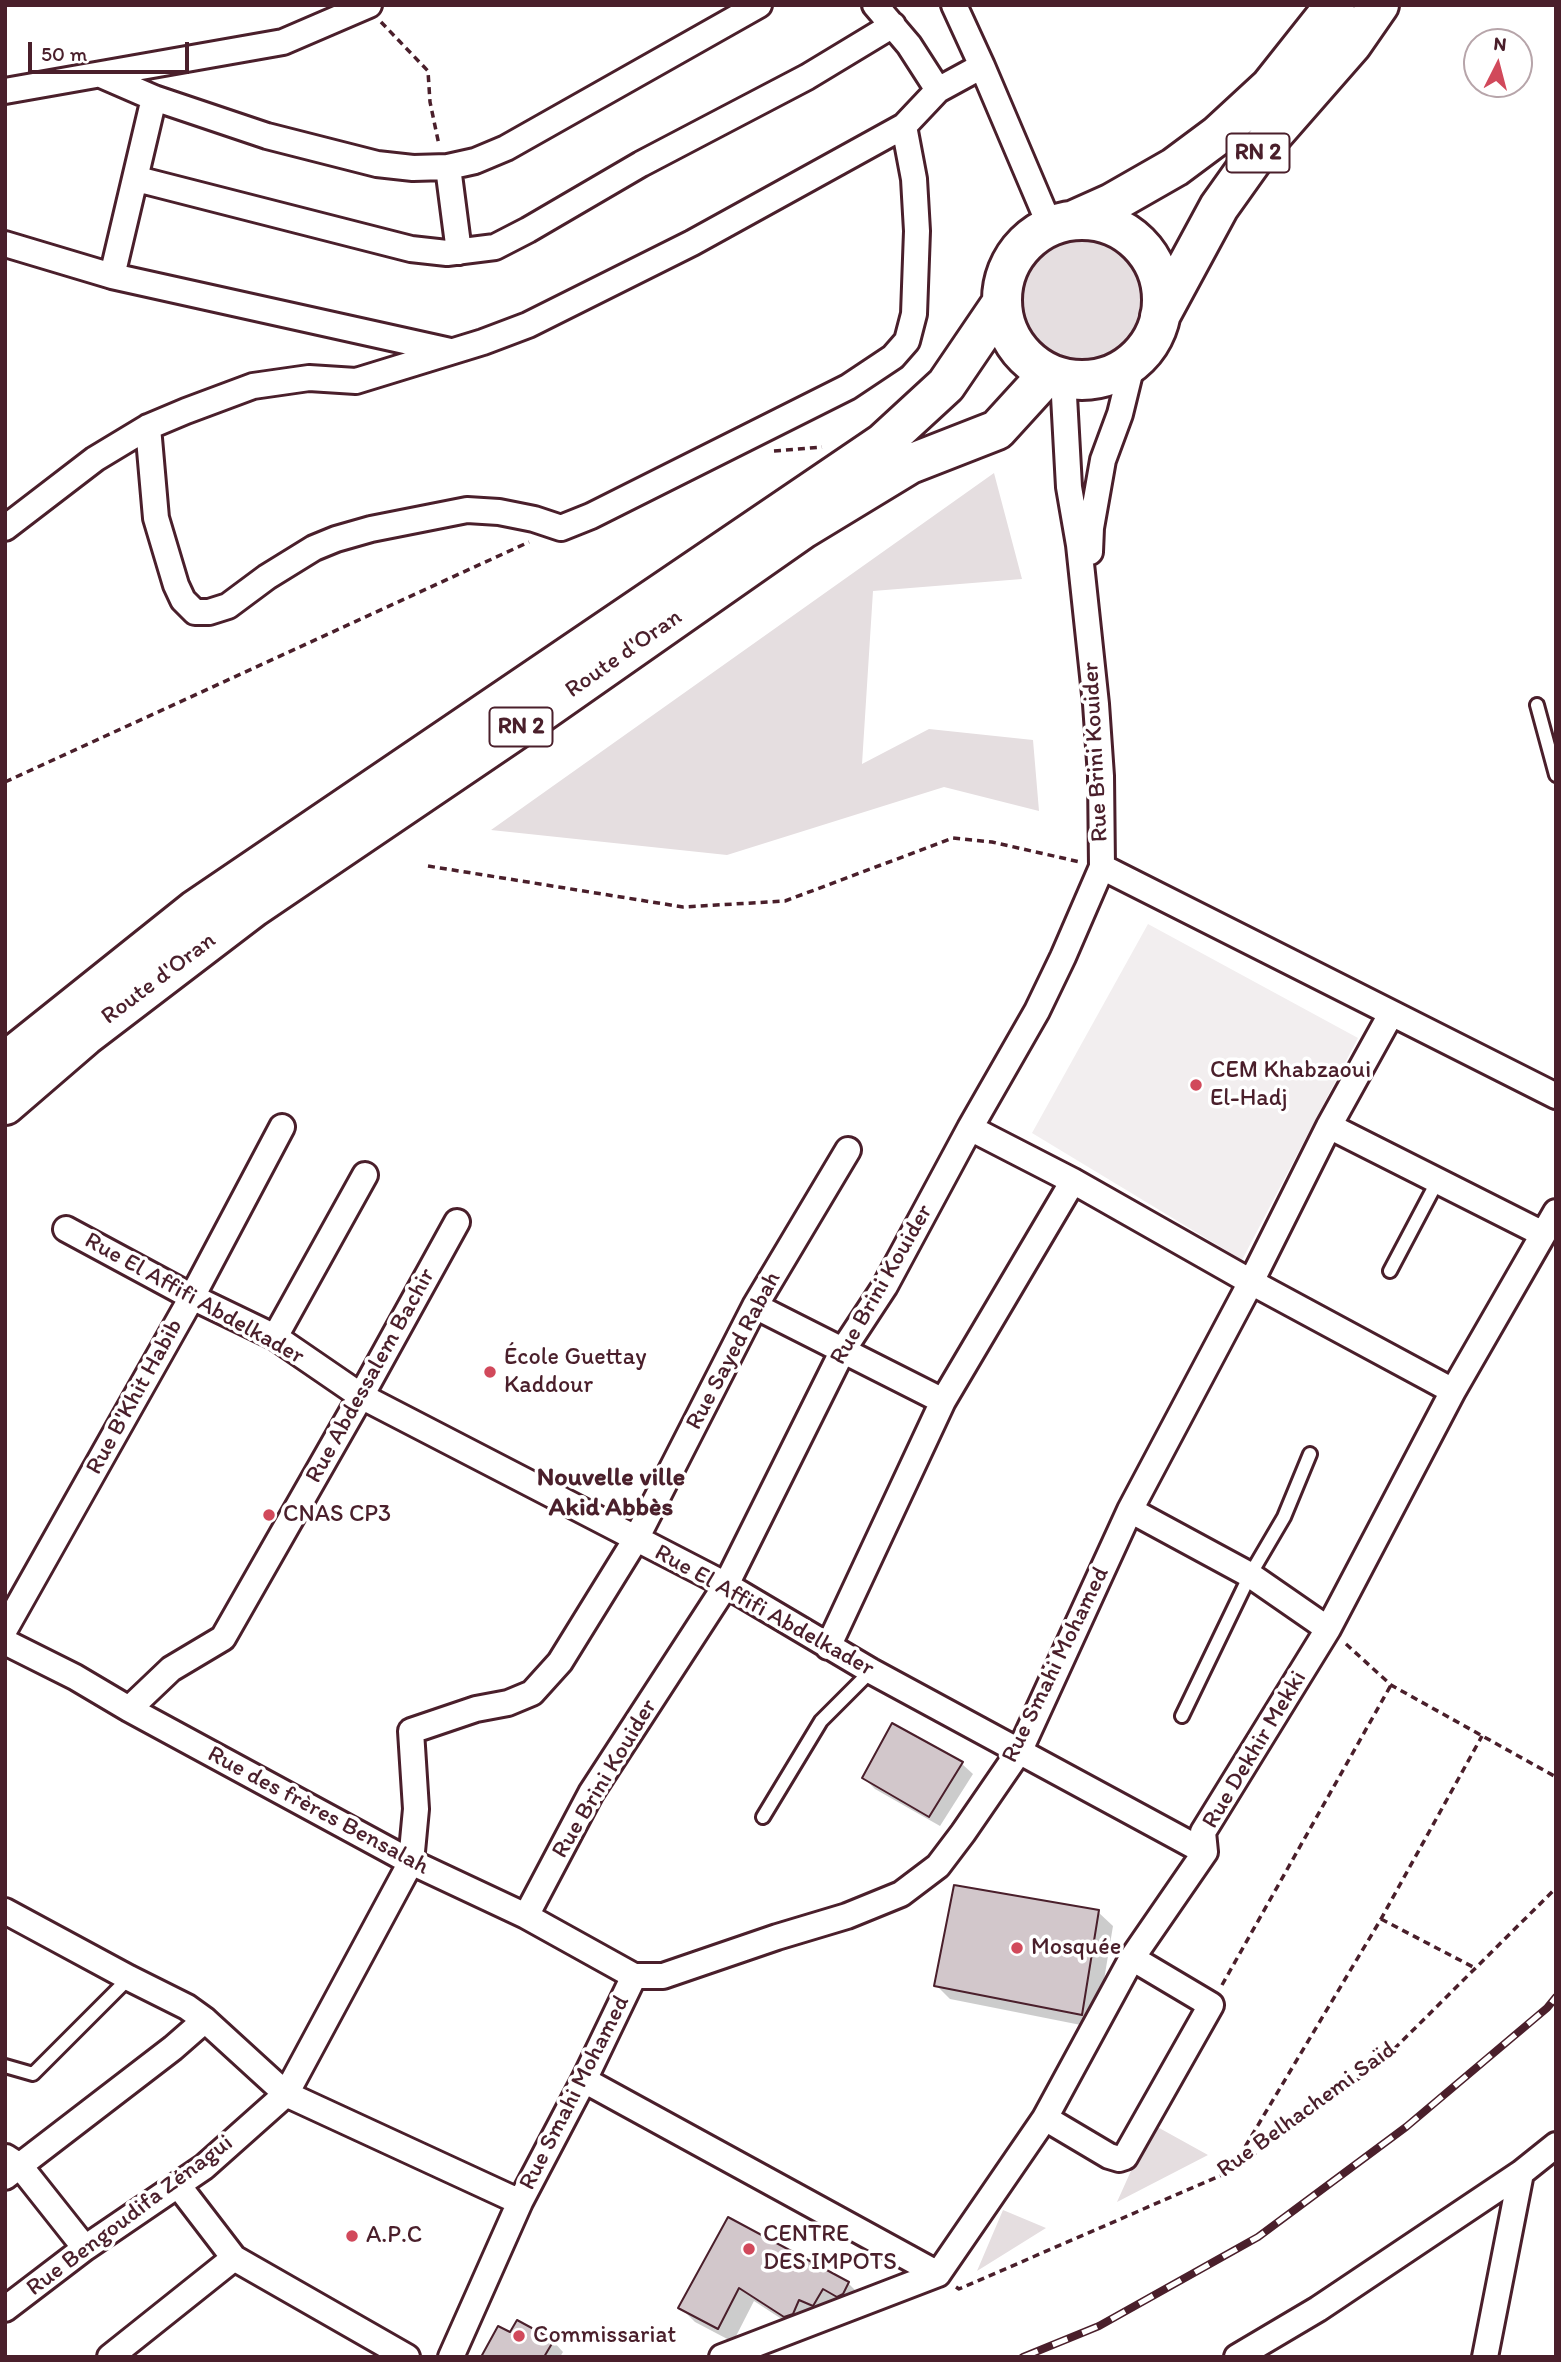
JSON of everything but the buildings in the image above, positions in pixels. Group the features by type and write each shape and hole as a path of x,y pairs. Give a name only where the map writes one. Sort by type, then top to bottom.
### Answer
{"main road":[{"name":"RN 2","path":"1062,223 1112,203 1175,167 1218,135 1270,87 1335,5"},
{"name":"RN 2","path":"1160,316 1219,207 1261,148 1352,44 1379,5"},
{"path":"1099,222 1122,230 1142,247 1155,267 1162,291 1160,316 1150,341 1133,362 1118,372 1100,378 1082,380 1056,376 1030,362 1015,345 1005,326 1001,304 1003,280 1013,257 1029,239 1062,223 1099,222"},
{"name":"Route d'Oran","path":"5,1062 195,910 883,443 946,385 1001,304"},
{"name":"Route d'Oran","path":"5,1105 85,1036 254,907 530,720 803,529 910,464 997,430 1056,376"}],"street":[{"path":"101,75 154,98 267,136 377,164 413,168 448,167 475,161 506,148 759,5"},
{"path":"875,5 893,25 938,90"},
{"path":"954,5 1062,223"},
{"path":"5,91 283,42 367,6"},
{"path":"136,178 411,249 459,252 495,247 641,164 807,77 893,25"},
{"path":"5,528 95,459 148,427 253,386 309,378 356,381 453,352 528,325 692,243 904,126 938,90 982,66"},
{"path":"113,276 154,98"},
{"path":"148,427 156,518 176,585 183,600 195,612 209,612 228,606 267,577 314,548 336,539 404,521 467,510 511,514 561,527 591,516 848,387 893,357 907,341 914,314 917,231 914,178 904,126"},
{"path":"448,167 459,252"},
{"path":"5,244 113,276 453,352"},
{"path":"1088,616 1091,528 1103,460 1120,414 1133,362"},
{"path":"1056,376 1088,616"},
{"name":"Rue Brini Kouider","path":"526,1916 591,1793 726,1585 843,1350 885,1286 1037,1011 1102,867 1101,776 1088,616"},
{"path":"1102,867 1556,1096"},
{"name":"Rue Smahi Mohamed","path":"451,2357 520,2202 584,2080 634,1976 663,1976 848,1916 901,1894 938,1866 1020,1750 1130,1510 1251,1282 1329,1126 1391,1014"},
{"path":"1329,1126 1543,1234"},
{"name":"Rue B'Khit Habib","path":"5,1629 191,1297 282,1127"},
{"path":"970,1128 1073,1181 1251,1282 1453,1391"},
{"name":"Rue Sayed Rabah","path":"411,1862 416,1809 411,1731 476,1709 508,1703 532,1693 560,1662 636,1539 755,1306 848,1150"},
{"path":"275,1337 365,1175"},
{"path":"828,1647 943,1401 1073,1181"},
{"name":"Rue Dekhir Mekki","path":"938,2274 1045,2118 1132,1958 1205,1852 1203,1832 1328,1629 1453,1391 1556,1212"},
{"name":"Rue Abdessalem Bachir","path":"129,1709 171,1669 223,1638 457,1222"},
{"name":"Rue El Affifi Abdelkader","path":"66,1229 191,1297 275,1337 361,1396 726,1585 871,1671 1205,1852"},
{"path":"755,1306 943,1401"},
{"path":"1130,1510 1250,1575 1328,1629"},
{"name":"Rue des frères Bensalah","path":"5,1642 75,1677 411,1862 526,1916 634,1976"},
{"path":"286,2094 411,1862"},
{"path":"5,1911 187,2007 205,2020 286,2094 520,2202"},
{"path":"1045,2118 1109,2156 1119,2159 1125,2157 1211,2005 1132,1958"},
{"path":"85,2248 10,2166 173,2048 205,2020"},
{"path":"584,2080 938,2274"},
{"name":"Rue Bengoudifa Zénagui","path":"5,2309 85,2248 204,2167 286,2094"},
{"path":"1237,2357 1318,2309 1521,2173 1556,2145"},
{"path":"1485,2357 1521,2173"},
{"path":"178,2185 234,2258 407,2357"},
{"path":"110,2357 234,2258"},
{"path":"722,2357 938,2274"}],"lane":[{"path":"1537,705 1556,775"},
{"path":"1390,1271 1437,1182"},
{"path":"1182,1716 1250,1575 1284,1517 1310,1454"},
{"path":"763,1817 821,1721 871,1671"},
{"path":"5,2066 33,2074 129,1978"}],"path":[{"path":"367,6 428,71 437,139 448,167"},
{"path":"765,452 830,447"},
{"path":"5,782 561,527"},
{"path":"428,866 683,907 785,901 953,838 992,842 1102,867"},
{"path":"1328,1629 1391,1685 1556,1777"},
{"path":"1211,2005 1391,1685"},
{"path":"1231,2171 1381,1919 1482,1736"},
{"name":"Rue Belhachemi Saïd","path":"938,2274 959,2289 1231,2171 1379,2064 1556,1888"},
{"path":"1381,1919 1475,1968"}],"shaded area":[{"path":"1081,235 1106,240 1127,254 1141,275 1146,300 1141,325 1127,346 1106,360 1081,365 1056,360 1035,346 1021,325 1016,300 1021,275 1035,254 1056,240"},
{"path":"994,473 1022,579 873,591 862,764 929,729 1033,740 1039,811 944,787 727,855 491,830"},
{"name":"CEM Khabzaoui El-Hadj","path":"1148,924 1358,1038 1242,1260 1032,1133"},
{"path":"1152,2124 1208,2155 1117,2202"},
{"path":"1003,2210 1046,2228 977,2271"}],"railway":[{"path":"1023,2357 1099,2326 1258,2237 1406,2127 1547,2008 1556,1997"}],"place":[{"name":"CEM Khabzaoui El-Hadj","path":"1196,1085"},
{"name":"École Guettay Kaddour","path":"490,1372"},
{"name":"CNAS CP3","path":"269,1515"},
{"name":"Mosquée","path":"1017,1948"},
{"name":"A.P.C","path":"352,2236"},
{"name":"CENTRE DES IMPOTS","path":"749,2249"},
{"name":"Commissariat","path":"519,2336"}],"district":[{"name":"Nouvelle ville Akid Abbès","path":"611,1493"}]}
